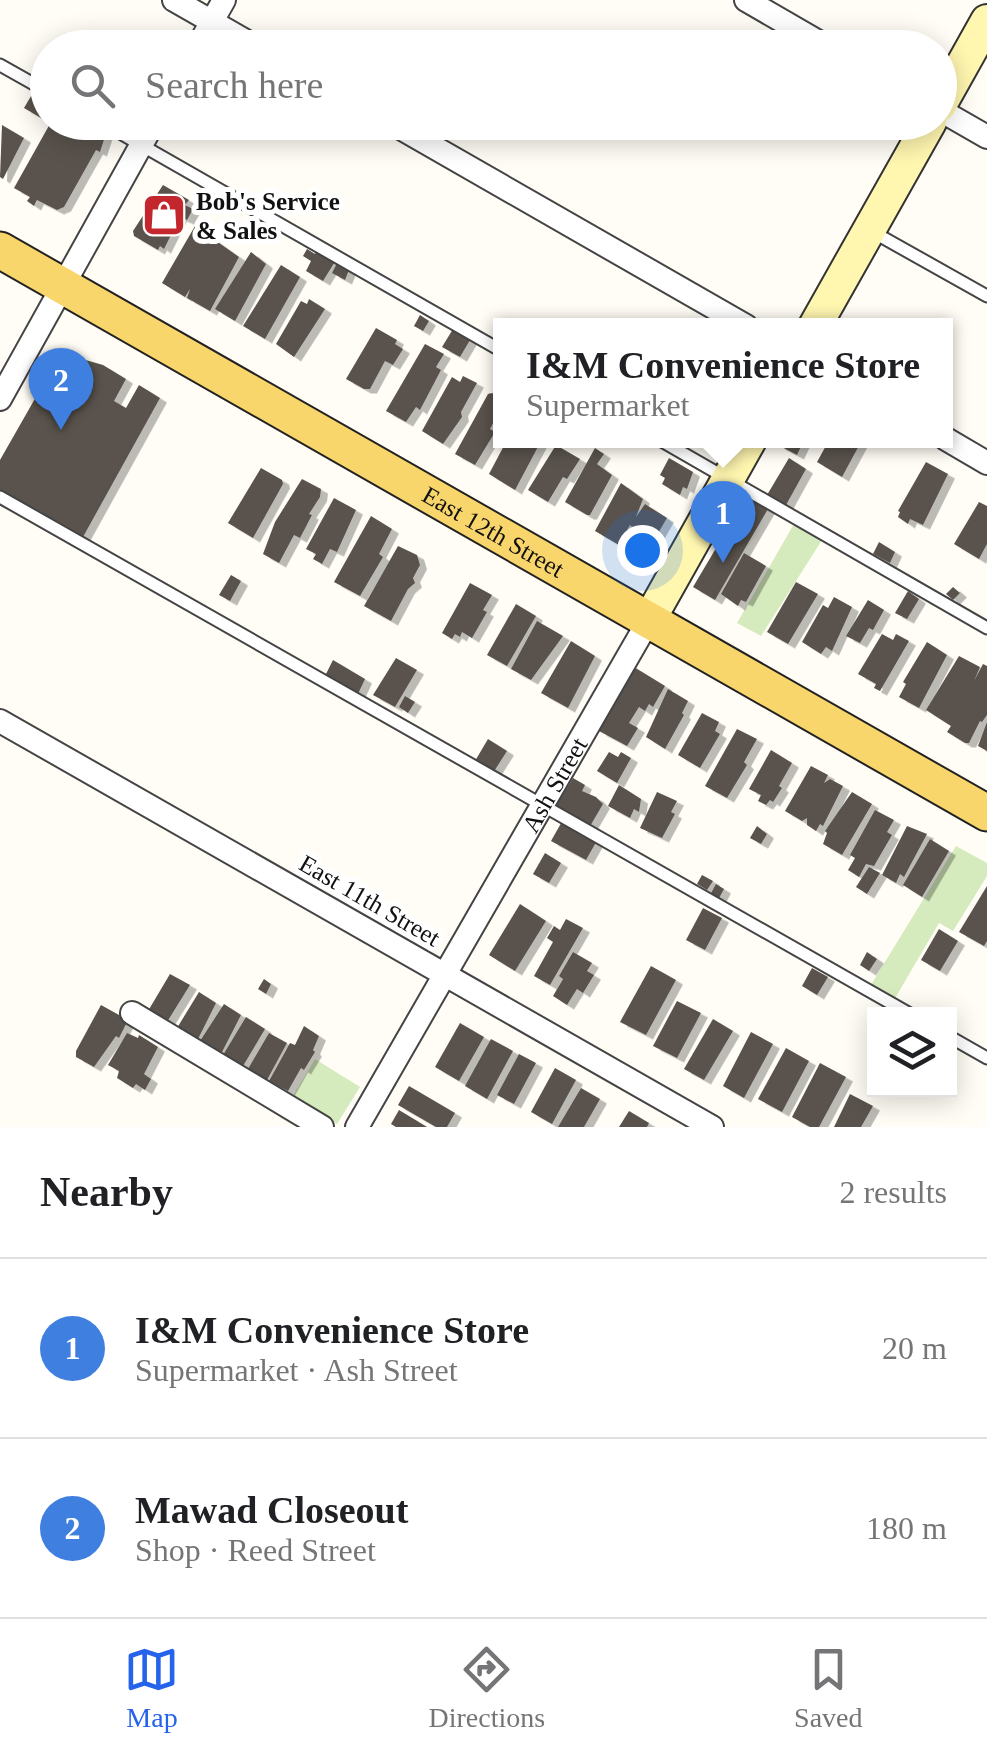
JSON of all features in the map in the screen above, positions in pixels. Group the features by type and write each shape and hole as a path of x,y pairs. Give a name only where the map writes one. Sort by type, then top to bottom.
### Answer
{"main road":[{"name":"East 12th Street","path":"0,250 986,809"}],"street":[{"path":"174,0 227,30"},
{"path":"207,30 224,0"},
{"path":"746,0 798,30"},
{"path":"957,77 987,21"},
{"path":"957,118 987,137"},
{"path":"0,399 144,140"},
{"path":"421,140 732,318"},
{"path":"820,318 920,140"},
{"path":"953,443 987,463"},
{"name":"Ash Street","path":"358,1127 746,448"},
{"name":"East 11th Street","path":"0,721 712,1127"},
{"path":"132,1013 322,1127"}],"lane":[{"path":"0,64 30,82"},
{"path":"131,140 493,346"},
{"path":"871,230 987,296"},
{"path":"674,448 987,628"},
{"path":"0,497 898,1007"},
{"path":"957,1041 987,1058"}],"green space":[{"path":"794,524 822,540 761,636 737,623"},
{"path":"956,846 987,863 987,876 953,931 939,923 894,1000 869,988"},
{"path":"315,1059 360,1087 337,1124 292,1098"}],"building":[{"path":"2,125 24,138 3,179 0,177"},
{"path":"41,140 104,140 64,207 57,210 37,200 34,206 27,201 30,197 14,188"},
{"path":"163,185 189,200 185,205 193,209 187,220 180,217 164,249 160,246 158,250 134,236 133,231"},
{"path":"195,226 239,257 210,311 187,298 190,289 185,297 162,283"},
{"path":"307,249 336,260 323,281 306,271 311,261 303,256"},
{"path":"251,252 266,264 235,321 215,309"},
{"path":"337,263 349,270 345,280 332,273"},
{"path":"281,265 300,277 265,339 243,326"},
{"path":"309,299 325,309 294,357 276,344 301,301 307,304"},
{"path":"420,315 429,321 423,331 414,326"},
{"path":"376,328 397,340 395,344 403,349 393,365 385,361 370,389 364,389 346,379"},
{"path":"453,329 470,340 460,357 442,347"},
{"path":"425,344 444,354 436,367 441,370 420,410 416,407 406,422 386,411"},
{"path":"61,353 103,365 126,379 114,401 126,408 139,385 160,398 83,537 0,490 0,460"},
{"path":"463,376 477,383 462,417 443,444 422,431 452,377 460,382"},
{"path":"488,394 493,394 493,435 475,465 455,454"},
{"path":"503,448 537,448 515,490 489,474"},
{"path":"554,448 580,459 548,502 528,490"},
{"path":"595,448 604,454 597,464 612,475 587,515 565,502"},
{"path":"825,448 858,448 842,477 817,462"},
{"path":"669,458 693,472 687,489 683,487 680,495 662,484 665,478 660,475"},
{"path":"789,458 806,469 786,505 767,495"},
{"path":"926,462 948,474 923,525 910,519 908,524 898,517 898,511"},
{"path":"261,468 283,484 253,538 228,523"},
{"path":"302,479 321,489 320,497 300,538 294,535 279,563 263,554 275,522"},
{"path":"621,483 643,499 636,517 645,504 667,518 643,559 621,546 630,525 619,545 595,531"},
{"path":"747,496 768,509 715,600 693,587"},
{"path":"334,498 356,510 337,552 330,549 322,564 313,559 316,554 306,549"},
{"path":"979,502 987,506 987,544 979,559 954,544"},
{"path":"371,516 392,529 379,554 383,557 360,596 334,582"},
{"path":"879,542 895,552 890,563 873,554"},
{"path":"398,546 417,555 420,565 413,578 415,583 391,621 364,606"},
{"path":"744,553 766,566 746,602 741,600 738,606 721,594"},
{"path":"231,575 241,581 230,601 219,595"},
{"path":"796,582 818,594 788,644 767,632"},
{"path":"470,583 492,595 483,610 487,612 472,638 462,632 452,639 442,633"},
{"path":"953,587 960,593 953,600 946,594"},
{"path":"908,591 919,599 907,619 895,613"},
{"path":"834,597 852,607 832,651 826,647 821,654 802,642 823,605 828,608"},
{"path":"868,600 884,610 860,643 846,636"},
{"path":"516,604 536,616 507,666 487,655"},
{"path":"537,621 563,636 531,680 511,669"},
{"path":"882,634 893,640 896,634 909,641 880,691 874,688 876,684 858,674"},
{"path":"571,641 595,656 568,708 541,693"},
{"path":"927,642 947,655 919,708 899,697 906,684 903,682"},
{"path":"959,656 980,667 974,681 983,664 987,666 987,715 969,743 947,732 951,726 926,710"},
{"path":"396,658 417,670 395,707 373,695"},
{"path":"333,660 365,679 358,694 325,676"},
{"path":"634,667 665,686 653,707 649,704 645,711 639,707 629,723 638,728 627,746 599,731"},
{"path":"668,689 688,701 665,749 646,737"},
{"path":"405,696 415,702 408,713 399,707"},
{"path":"702,713 719,722 715,731 720,734 700,768 678,755"},
{"path":"987,722 987,751 978,746"},
{"path":"737,729 757,739 727,798 705,786"},
{"path":"488,739 507,751 493,773 475,761"},
{"path":"771,750 792,763 779,786 782,788 773,802 770,800 766,805 758,801 761,795 749,789"},
{"path":"609,752 618,757 621,752 631,758 617,783 597,771"},
{"path":"811,766 828,775 824,783 830,779 843,786 823,826 820,824 816,831 807,825 807,818 802,821 785,811"},
{"path":"573,778 585,785 582,791 603,804 589,828 554,809"},
{"path":"619,785 641,799 639,812 634,809 630,818 608,806"},
{"path":"657,792 677,801 671,812 675,814 662,838 640,828"},
{"path":"852,792 872,804 842,855 823,844 825,831"},
{"path":"875,810 894,820 887,832 892,835 874,866 866,864 859,877 848,870 855,858 850,855"},
{"path":"564,818 599,837 586,860 551,841"},
{"path":"757,826 767,834 761,844 750,838"},
{"path":"907,826 927,834 904,877 900,874 896,883 882,875"},
{"path":"930,839 949,851 922,897 903,885"},
{"path":"545,853 561,863 549,883 533,874"},
{"path":"869,867 880,873 867,894 856,887"},
{"path":"702,875 713,881 707,890 697,884"},
{"path":"716,884 724,889 718,900 710,895"},
{"path":"987,886 987,941 984,946 959,932"},
{"path":"520,904 546,921 515,971 489,955"},
{"path":"703,908 722,918 705,950 686,940"},
{"path":"566,919 583,928 550,985 534,976 553,942 547,938 554,926 560,930"},
{"path":"939,929 958,941 940,971 921,960"},
{"path":"573,952 592,963 587,971 594,975 583,993 577,989 567,1005 553,996"},
{"path":"867,952 877,959 869,971 860,965"},
{"path":"651,966 676,980 646,1035 620,1022"},
{"path":"812,968 828,977 817,995 802,986"},
{"path":"170,974 190,985 167,1022 148,1011"},
{"path":"264,979 271,984 266,994 258,989"},
{"path":"199,992 216,1003 198,1039 177,1028"},
{"path":"677,1001 701,1013 677,1058 653,1046"},
{"path":"224,1004 241,1015 221,1054 200,1041"},
{"path":"101,1005 128,1020 119,1038 116,1036 94,1067 76,1057 76,1051"},
{"path":"246,1017 265,1029 243,1066 223,1055"},
{"path":"713,1019 733,1031 704,1080 684,1069"},
{"path":"460,1023 484,1037 459,1081 435,1067"},
{"path":"304,1026 319,1036 315,1052 288,1091 269,1081"},
{"path":"751,1032 773,1044 744,1098 723,1086"},
{"path":"127,1033 138,1038 139,1035 158,1047 144,1074 151,1079 145,1090 117,1078 119,1071 108,1065"},
{"path":"269,1033 287,1043 267,1080 248,1069"},
{"path":"491,1039 513,1051 487,1099 465,1086"},
{"path":"786,1048 809,1061 782,1112 758,1099"},
{"path":"519,1054 536,1063 514,1104 497,1095"},
{"path":"820,1063 846,1077 819,1127 810,1127 792,1117"},
{"path":"555,1068 576,1080 552,1124 531,1112"},
{"path":"409,1086 455,1113 447,1127 436,1127 398,1105"},
{"path":"581,1088 600,1099 584,1127 558,1127"},
{"path":"850,1094 873,1106 861,1127 834,1127"},
{"path":"399,1110 427,1127 391,1124"},
{"path":"629,1111 649,1123 647,1127 619,1127"}],"place":[{"name":"Bob's Service & Sales","path":"164,215"},
{"name":"Mawad Closeout","path":"61,430"},
{"name":"I&M Convenience Store","path":"723,563"}]}
